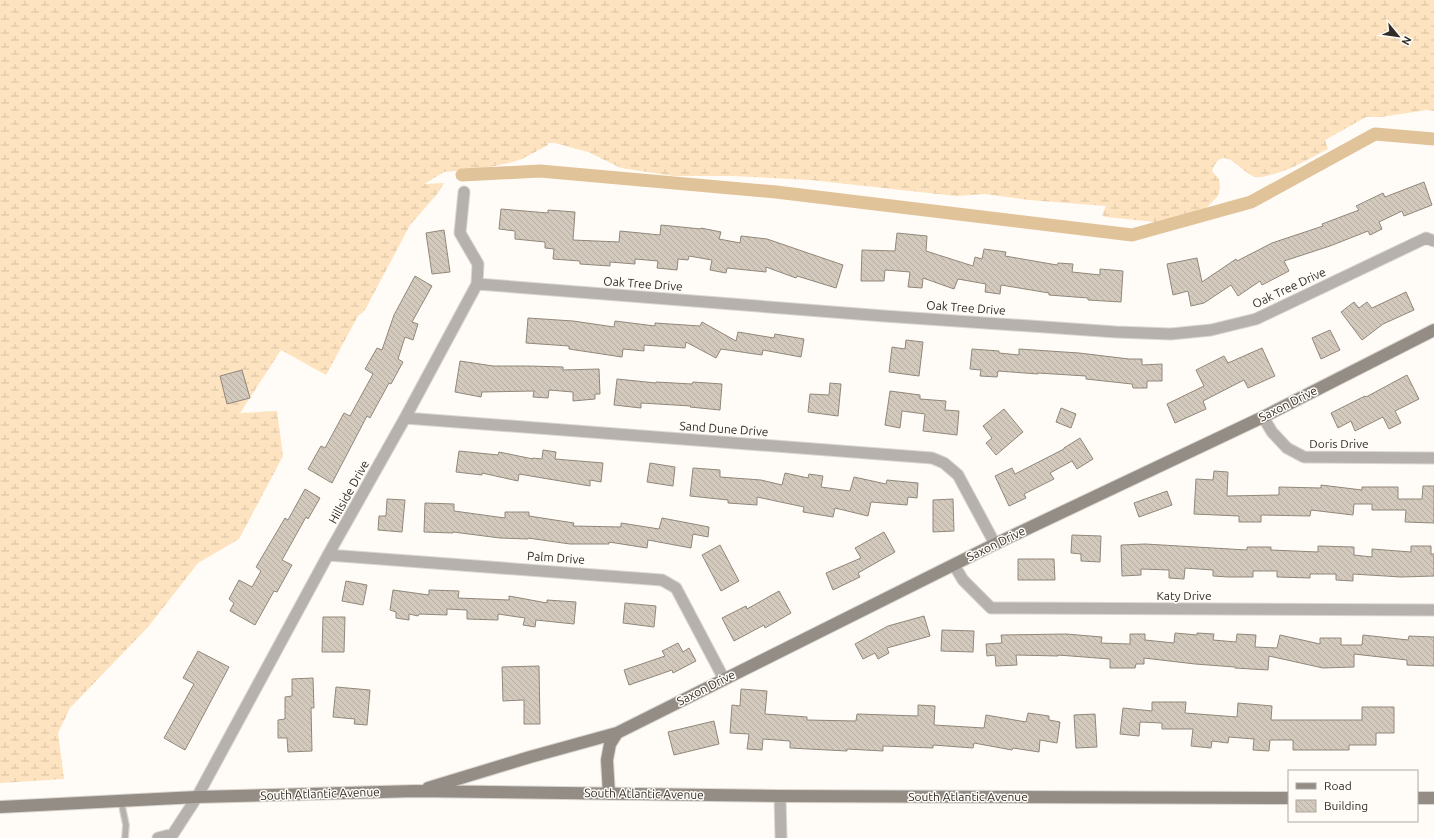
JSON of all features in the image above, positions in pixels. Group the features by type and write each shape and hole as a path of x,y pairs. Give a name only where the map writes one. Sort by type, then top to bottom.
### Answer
{"street":[{"name":"Hillside Drive","path":"196,797 328,555 405,418 477,284 478,264 460,233 464,192"},
{"name":"Oak Tree Drive","path":"477,284 884,316 1116,332 1172,334 1211,330 1256,319 1426,238 1434,240"},
{"name":"Saxon Drive","path":"416,791 617,733 995,544 1263,417 1434,330"},
{"name":"Doris Drive","path":"1263,417 1272,432 1286,448 1304,457 1434,458"},
{"name":"Sand Dune Drive","path":"405,418 932,458 944,463 958,475 995,544"},
{"name":"Palm Drive","path":"328,555 662,580 676,588 724,679"},
{"name":"Katy Drive","path":"954,565 964,580 991,608 1434,610"},
{"path":"608,794 607,760 610,744 617,733"},
{"name":"South Atlantic Avenue","path":"0,807 196,797 416,791 780,796 1288,798"},
{"path":"780,796 781,838"},
{"path":"158,838 173,834 196,797"},
{"path":"1418,798 1434,798"}],"lane":[{"path":"121,801 126,825 125,838"}],"green space":[{"path":"0,0 1434,0 1434,111 1427,110 1381,117 1366,117 1325,140 1328,149 1288,169 1263,177 1250,175 1227,158 1221,158 1216,162 1212,171 1219,179 1220,188 1218,196 1205,209 1156,222 1106,217 1102,215 1106,206 1029,200 985,194 956,196 811,180 733,176 673,176 621,168 588,152 555,143 548,143 548,145 524,158 513,162 480,169 444,172 424,184 444,183 438,193 410,225 365,310 358,316 326,375 281,350 240,413 277,411 283,456 239,539 198,563 148,627 70,708 58,733 64,779 0,783"}],"building":[{"path":"1424,182 1432,205 1404,216 1402,211 1379,222 1382,229 1370,235 1368,231 1330,246 1284,261 1289,271 1262,285 1260,281 1238,296 1231,285 1204,303 1191,306 1188,291 1173,295 1167,264 1197,258 1202,282 1236,259 1237,261 1272,243 1323,226 1322,224 1359,210 1356,206 1383,193 1385,197"},
{"path":"501,209 548,213 548,210 575,212 573,240 619,242 620,231 660,235 661,225 701,228 721,232 719,239 740,243 741,236 767,239 843,265 836,288 797,276 796,278 766,267 766,272 727,268 726,273 710,270 712,260 689,256 688,260 678,259 677,270 657,268 658,261 635,259 635,264 610,262 610,266 580,264 580,261 553,259 554,249 545,248 545,242 515,239 515,231 499,229"},
{"path":"444,230 450,272 432,274 426,233"},
{"path":"897,233 927,236 926,251 973,266 975,257 982,259 984,249 1006,252 1005,256 1057,265 1058,263 1073,264 1072,272 1100,275 1100,269 1123,271 1121,302 1088,300 1088,298 1049,295 1049,293 1001,285 1000,294 985,292 986,284 958,279 954,289 923,278 922,288 908,287 910,272 885,270 884,281 861,281 862,250 895,251"},
{"path":"415,276 432,286 412,322 418,324 413,340 405,337 398,359 403,362 391,384 389,383 370,418 367,416 332,483 308,469 321,446 325,448 344,413 350,416 373,374 365,369 377,348 382,350 394,315"},
{"path":"1406,292 1414,310 1383,324 1362,340 1341,312 1354,302 1359,308 1367,302 1372,308"},
{"path":"528,318 573,321 614,327 615,321 655,326 655,323 700,326 702,322 736,341 738,332 774,338 775,334 804,339 801,357 763,350 762,355 721,349 716,358 686,342 685,348 644,345 644,351 623,349 622,357 569,349 569,346 526,343"},
{"path":"1330,330 1340,350 1321,359 1312,338"},
{"path":"906,340 923,342 919,376 889,372 892,347 905,349"},
{"path":"1262,348 1275,376 1248,388 1244,380 1203,401 1206,409 1175,423 1167,404 1204,386 1196,370 1224,356 1228,363"},
{"path":"972,349 999,351 999,353 1019,355 1019,349 1142,359 1142,365 1162,364 1162,381 1147,381 1147,388 1133,388 1132,384 1086,379 1086,376 998,371 997,377 980,376 981,370 970,369"},
{"path":"460,361 493,366 563,367 563,370 599,369 600,394 595,394 595,399 573,401 573,392 549,390 548,398 533,397 534,391 482,392 481,397 455,392"},
{"path":"242,370 250,398 227,404 220,376"},
{"path":"1407,375 1419,399 1395,411 1401,423 1389,429 1383,417 1355,431 1351,421 1338,428 1331,413 1365,396 1366,397"},
{"path":"617,379 656,383 692,384 693,382 722,384 720,410 690,407 691,406 641,403 641,408 614,405"},
{"path":"830,383 841,384 838,416 808,412 810,394 829,395"},
{"path":"890,391 920,395 920,399 946,401 945,410 959,411 957,435 923,431 925,414 902,411 900,428 885,425"},
{"path":"1061,408 1076,414 1071,428 1056,422"},
{"path":"1004,409 1023,432 996,455 986,443 992,438 983,426"},
{"path":"1080,438 1093,459 1077,469 1072,461 1050,473 1054,479 1024,494 1026,498 1009,506 995,476 1012,468 1015,474 1064,449"},
{"path":"543,450 556,452 555,459 603,463 601,482 590,480 590,486 519,474 518,481 482,473 482,475 456,472 459,451 498,455 499,452 533,459 542,459"},
{"path":"650,463 675,467 673,486 647,482"},
{"path":"693,468 720,470 720,477 761,480 782,485 785,473 808,478 809,474 823,476 821,487 850,491 854,477 886,484 887,480 918,483 917,498 908,497 907,505 871,502 868,516 835,508 833,517 803,512 804,507 757,497 757,505 728,503 728,500 690,496"},
{"path":"1214,471 1228,472 1227,496 1279,495 1279,487 1321,488 1321,485 1362,490 1362,487 1398,487 1398,499 1422,499 1423,486 1434,486 1434,523 1405,522 1406,510 1372,510 1372,504 1354,504 1353,515 1311,510 1310,516 1261,515 1261,522 1239,522 1239,516 1194,514 1196,479 1213,480"},
{"path":"305,489 320,498 308,519 306,517 282,560 292,565 277,592 274,591 255,625 230,611 234,603 229,599 239,580 252,587 261,571 256,567 285,518 288,520"},
{"path":"1167,491 1172,505 1139,517 1134,503"},
{"path":"387,499 405,500 402,532 378,530 379,516 386,516"},
{"path":"953,499 954,531 933,532 933,500"},
{"path":"425,503 454,504 454,511 505,518 505,512 529,512 529,516 574,523 573,526 621,527 621,523 659,529 662,518 709,527 708,537 693,534 691,548 648,540 647,548 609,542 609,544 570,544 528,538 500,538 453,532 424,532"},
{"path":"884,532 895,552 858,573 860,577 833,590 826,573 861,558 855,548"},
{"path":"1072,535 1101,536 1100,562 1081,561 1081,554 1071,553"},
{"path":"1145,544 1247,550 1247,547 1271,547 1271,550 1318,552 1318,546 1354,547 1354,555 1372,557 1372,549 1411,552 1411,546 1431,546 1431,554 1434,554 1434,576 1401,577 1353,574 1353,581 1336,580 1336,574 1310,574 1310,578 1277,577 1277,571 1253,571 1253,577 1228,577 1213,576 1213,570 1185,568 1184,579 1169,578 1169,570 1141,569 1141,575 1122,576 1121,545"},
{"path":"720,545 739,581 721,591 702,555"},
{"path":"1018,559 1054,559 1055,580 1018,580"},
{"path":"346,581 367,585 363,605 342,601"},
{"path":"393,590 429,595 429,590 459,591 458,598 509,600 509,596 547,603 547,600 576,602 574,624 536,620 535,627 523,625 525,618 498,614 498,620 467,619 467,610 447,609 447,615 419,614 418,616 409,614 409,620 396,618 396,612 390,610"},
{"path":"779,591 791,613 765,628 764,625 734,641 722,618 746,606 747,609"},
{"path":"625,603 656,606 654,627 623,623"},
{"path":"924,616 930,636 887,648 889,653 878,659 875,653 863,659 855,644 888,626"},
{"path":"323,617 345,617 344,652 322,652"},
{"path":"942,630 974,631 973,652 941,651"},
{"path":"1175,633 1197,635 1197,633 1214,634 1213,640 1236,642 1237,634 1256,635 1255,647 1277,648 1280,635 1320,644 1320,638 1341,638 1341,645 1362,645 1363,635 1408,640 1409,636 1434,637 1434,666 1407,665 1407,660 1354,654 1354,667 1323,668 1269,656 1268,670 1144,658 1144,664 1136,664 1135,668 1110,668 1110,659 1058,655 1016,655 1017,665 996,666 995,655 987,656 986,644 1002,643 1001,635 1066,634 1102,637 1101,643 1130,644 1130,634 1145,634 1145,640 1174,643"},
{"path":"678,643 683,652 689,648 696,661 673,673 672,670 629,685 624,670 665,656 662,651"},
{"path":"198,651 229,667 185,750 164,738 194,684 183,678"},
{"path":"539,666 540,724 524,724 524,700 503,701 502,667"},
{"path":"313,678 314,708 311,708 312,751 288,752 287,738 278,738 278,720 285,719 285,697 292,696 292,679"},
{"path":"336,687 370,690 367,725 354,724 355,719 333,717"},
{"path":"741,689 767,691 765,714 807,717 807,720 856,721 857,714 918,716 918,705 935,706 934,725 984,728 986,715 1026,722 1028,713 1049,716 1049,720 1060,722 1057,743 1040,740 1039,752 1013,748 1012,750 974,743 973,748 933,745 933,748 883,746 883,751 847,749 847,751 790,748 790,741 763,739 762,750 747,749 749,734 730,733 732,705 740,706"},
{"path":"1152,702 1186,702 1185,713 1237,717 1238,703 1272,706 1271,720 1362,720 1362,707 1394,707 1394,733 1376,733 1376,745 1349,745 1349,750 1293,750 1293,740 1270,740 1269,751 1253,750 1254,739 1229,737 1228,743 1212,741 1211,748 1191,746 1193,729 1162,729 1162,723 1140,722 1139,736 1120,734 1123,708 1152,711"},
{"path":"1095,714 1097,747 1076,748 1074,715"},
{"path":"714,721 719,744 674,755 668,732"}],"waterway":[{"path":"462,175 540,171 776,192 1132,235 1251,202 1375,134 1434,139"}]}
